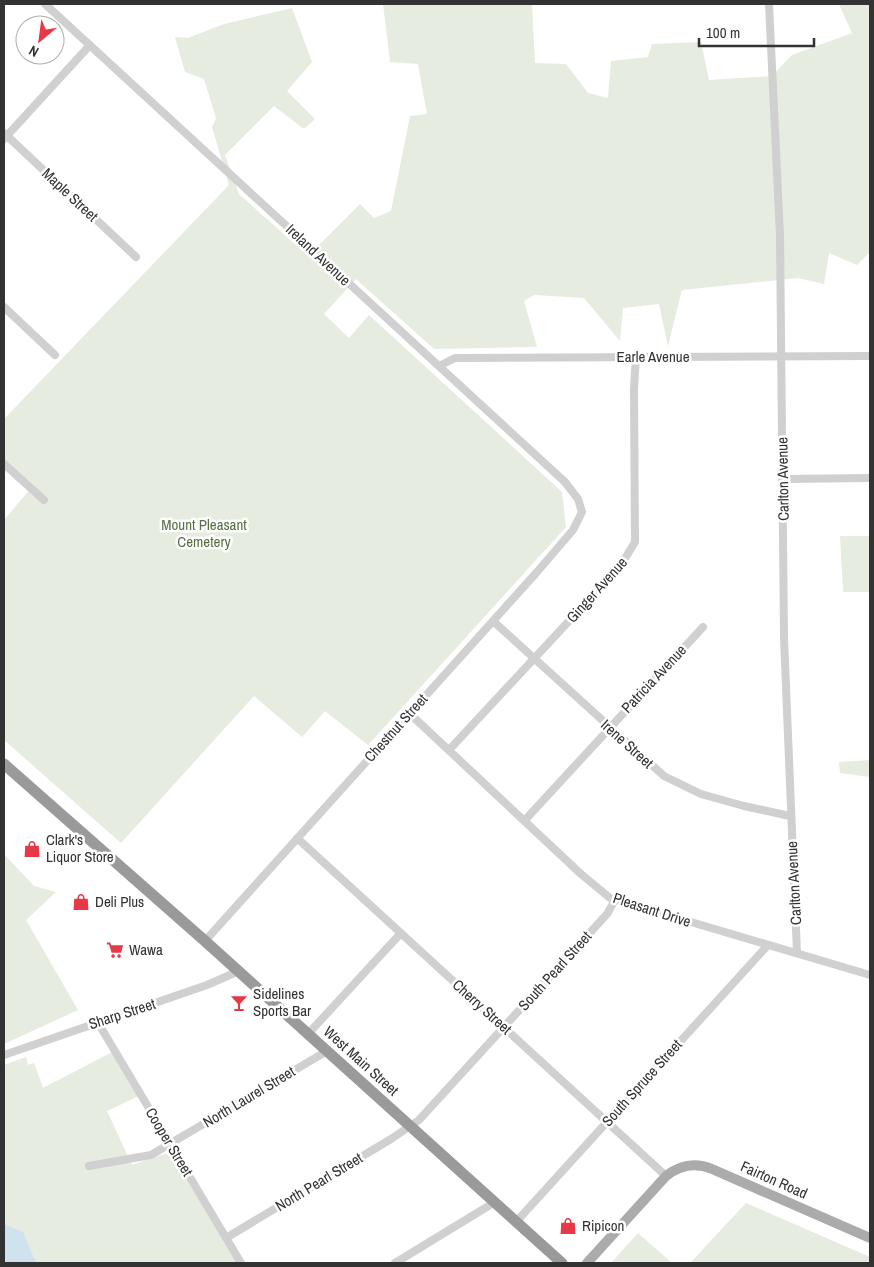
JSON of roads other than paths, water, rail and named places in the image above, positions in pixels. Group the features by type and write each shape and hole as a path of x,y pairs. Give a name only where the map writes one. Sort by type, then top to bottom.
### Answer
{"highway":[{"name":"West Main Street","path":"4,764 239,971 562,1263"}],"main road":[{"name":"Fairton Road","path":"666,1176 684,1166 705,1166 870,1238"},
{"path":"587,1263 666,1176"}],"street":[{"name":"Ireland Avenue","path":"46,4 565,482 578,498 582,512"},
{"name":"Carlton Avenue","path":"769,4 781,243 784,638 797,954"},
{"path":"5,136 90,45"},
{"name":"Maple Street","path":"5,136 136,257"},
{"path":"4,307 55,355"},
{"name":"Earle Avenue","path":"439,366 456,358 870,356"},
{"name":"Ginger Avenue","path":"449,750 621,565 635,542 634,388 636,357"},
{"path":"4,464 44,500"},
{"path":"783,479 870,478"},
{"name":"Chestnut Street","path":"205,941 573,530 582,512"},
{"name":"Irene Street","path":"493,621 664,776 691,791 744,806 790,816"},
{"name":"Patricia Avenue","path":"524,820 703,626"},
{"name":"Pleasant Drive","path":"409,713 581,874 615,900 870,975"},
{"name":"Cherry Street","path":"297,838 666,1176"},
{"name":"South Pearl Street","path":"411,1126 419,1120 607,914 615,900"},
{"path":"308,1034 401,933"},
{"name":"South Spruce Street","path":"516,1222 768,945"},
{"name":"Sharp Street","path":"4,1055 97,1021 207,986 239,971"},
{"name":"Cooper Street","path":"97,1021 241,1263"},
{"name":"North Laurel Street","path":"89,1166 107,1161 148,1156 327,1051"},
{"name":"North Pearl Street","path":"226,1238 411,1126"},
{"path":"394,1263 495,1202"}],"water":[{"path":"4,1224 23,1232 36,1263 4,1263"}],"place":[{"name":"Clark's Liquor Store","path":"32,849"},
{"name":"Deli Plus","path":"81,902"},
{"name":"Wawa","path":"115,950"},
{"name":"Sidelines Sports Bar","path":"239,1003"},
{"name":"Ripicon","path":"568,1226"}],"park label":[{"name":"Mount Pleasant Cemetery","path":"204,534"}]}
